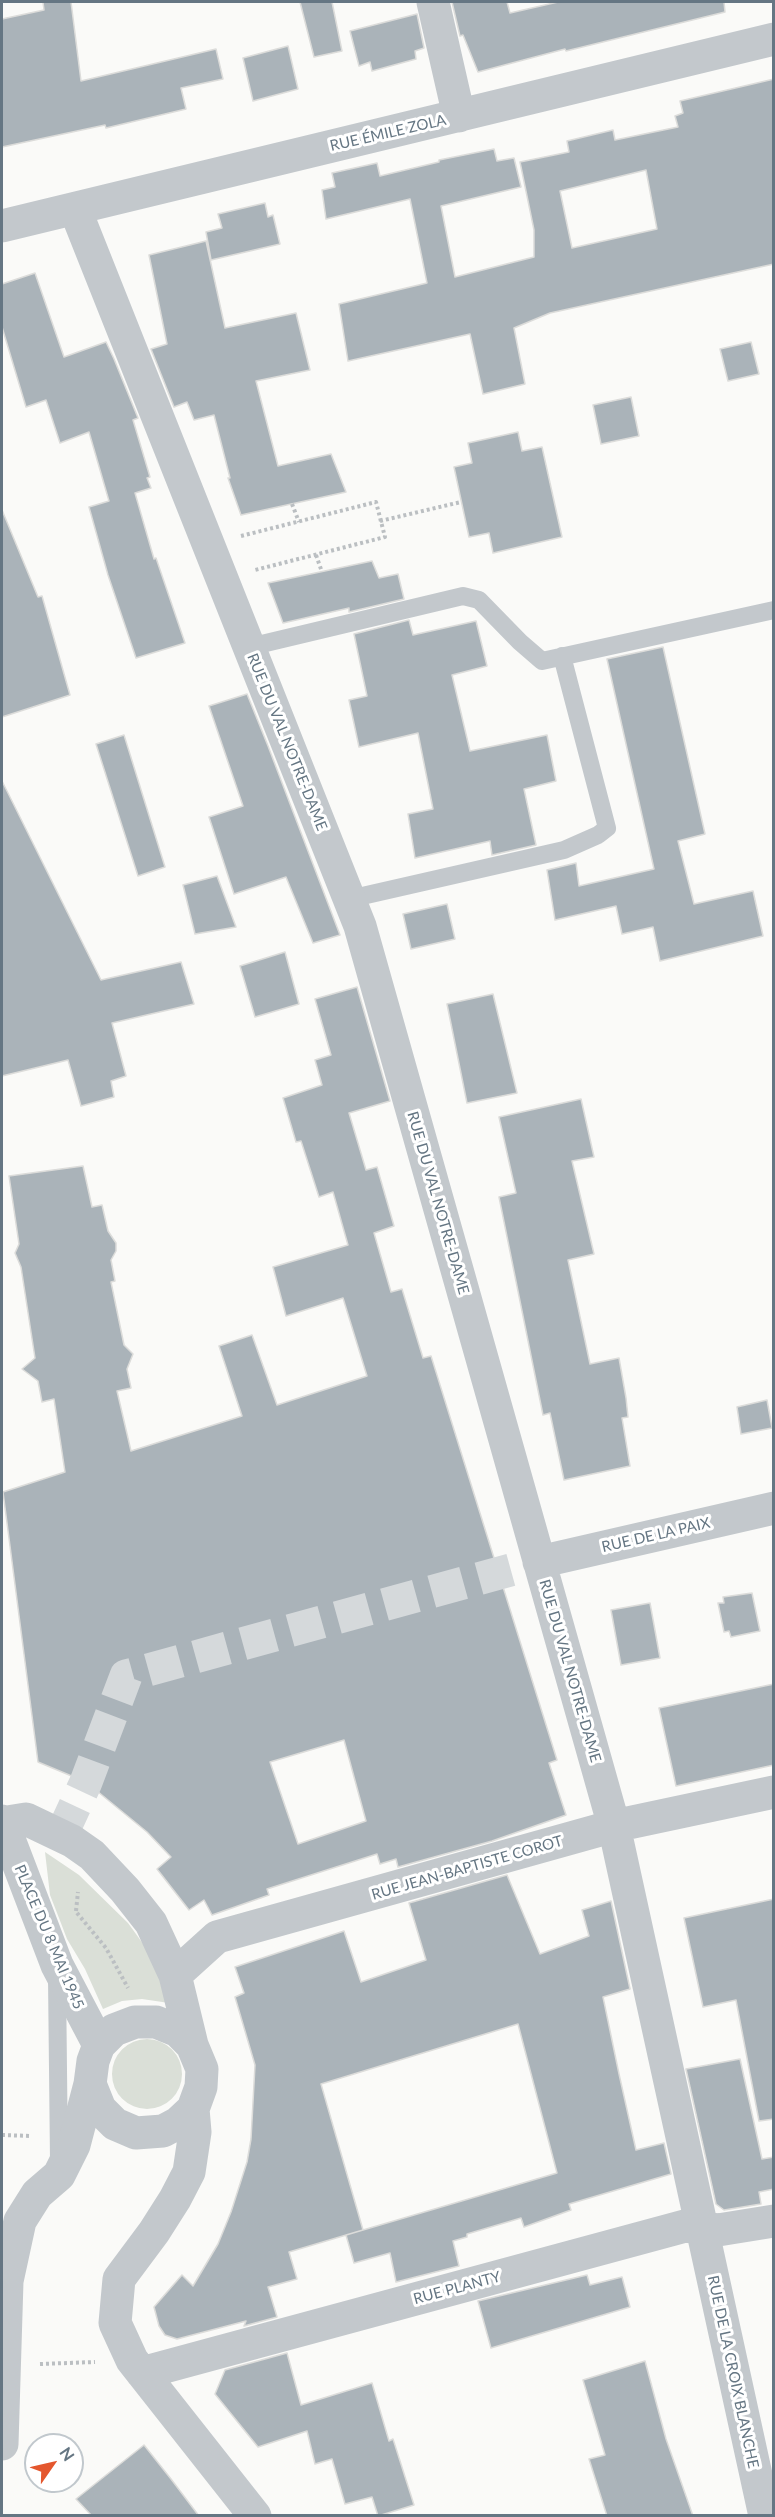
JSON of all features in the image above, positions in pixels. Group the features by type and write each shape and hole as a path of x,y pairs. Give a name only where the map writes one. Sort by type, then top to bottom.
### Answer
{"street":[{"path":"433,2 459,116"},
{"name":"RUE ÉMILE ZOLA","path":"2,226 774,39"},
{"name":"RUE DU VAL NOTRE-DAME","path":"75,209 363,938 614,1826 702,2228"},
{"name":"RUE DE LA PAIX","path":"539,1562 774,1508"},
{"name":"RUE JEAN-BAPTISTE COROT","path":"175,1975 217,1938 614,1826 774,1792"},
{"name":"PLACE DU 8 MAI 1945","path":"99,2045 57,1965 2,1822 26,1819 72,1841 92,1855 125,1890 151,1923 175,1975 192,2045 202,2069 201,2087 193,2109 195,2133 189,2172 154,2232 119,2279 115,2323 137,2367"},
{"path":"2,2444 8,2281 20,2221 37,2194 59,2175 80,2130 93,2061 99,2045 114,2030 135,2022 156,2022 178,2031 192,2045"},
{"path":"90,2084 99,2109 115,2124 136,2133 163,2131 178,2124 193,2109"},
{"name":"RUE PLANTY","path":"137,2367 685,2226 718,2230 774,2221"},
{"name":"RUE DE LA CROIX BLANCHE","path":"702,2228 765,2516"},
{"path":"137,2367 255,2516"}],"lane":[{"path":"249,647 463,596 479,600 542,661 774,610"},
{"path":"349,899 564,850 598,835 607,828 562,656"},
{"path":"57,1965 59,2175"}],"path":[{"path":"208,544 376,502 385,537 222,579"},
{"path":"380,521 461,502"},
{"path":"292,504 299,522"},
{"path":"316,555 322,572"},
{"path":"67,1915 76,1912 106,1948 127,1988 175,1975"},
{"path":"2,2135 32,2137"},
{"path":"35,2356 40,2364 137,2367"}],"shaded area":[{"path":"45,1852 79,1875 128,1923 149,1952 169,2003 142,1999 122,2001 103,2009 85,1969 67,1939 50,1895"},
{"path":"147,2039 160,2042 172,2049 179,2061 182,2074 179,2087 172,2099 160,2106 147,2109 134,2106 122,2099 115,2087 112,2074 115,2061 122,2049 134,2042"}],"building":[{"path":"43,2 71,2 81,81 216,49 223,79 181,88 186,109 106,128 105,125 2,147 2,19 44,10"},
{"path":"300,2 332,2 342,51 314,57"},
{"path":"452,2 507,2 510,13 558,2 724,2 725,12 566,51 565,49 478,72 463,35 460,36"},
{"path":"417,14 424,48 415,51 416,59 372,71 370,62 359,66 350,31"},
{"path":"288,46 298,89 253,101 243,58"},
{"path":"774,79 774,264 550,313 514,328 525,384 483,394 470,334 348,361 339,304 427,283 410,199 326,219 322,190 335,187 332,173 377,163 380,176 439,162 439,160 494,149 497,161 514,158 521,187 441,206 455,277 534,257 534,230 520,162 569,152 567,141 613,130 615,140 678,127 675,116 683,113 680,101","holes":["646,170 657,229 572,248 560,191"]},
{"path":"265,203 268,217 273,215 280,244 211,260 206,232 222,228 218,214"},
{"path":"206,241 225,328 296,313 310,370 256,381 278,466 331,454 346,492 241,515 228,478 230,478 214,415 194,420 187,402 174,407 151,349 167,344 149,255"},
{"path":"35,273 64,357 106,342 138,418 133,420 150,477 147,478 151,488 135,493 154,559 156,558 185,643 136,658 108,575 89,507 109,501 89,432 60,443 46,400 26,407 2,327 2,284"},
{"path":"751,342 759,374 728,381 720,349"},
{"path":"631,397 639,436 601,444 593,405"},
{"path":"518,432 522,451 542,447 562,537 493,553 489,533 469,537 454,467 472,463 468,443"},
{"path":"2,510 38,597 42,596 70,695 2,717"},
{"path":"372,561 379,578 398,574 404,599 349,612 349,608 283,623 268,583"},
{"path":"409,620 413,635 476,621 487,666 452,675 470,751 547,735 556,781 524,789 536,845 492,855 490,841 415,858 408,814 433,809 418,733 359,747 349,700 367,696 354,634"},
{"path":"663,647 705,834 678,841 694,904 753,891 763,936 660,961 653,927 622,934 616,906 555,920 547,870 576,863 579,886 654,869 607,659"},
{"path":"247,694 340,935 313,943 286,877 234,894 209,817 243,806 209,706"},
{"path":"124,735 165,867 138,876 96,744"},
{"path":"2,781 101,980 181,962 194,1004 112,1023 126,1076 111,1081 114,1097 81,1106 68,1060 2,1076"},
{"path":"217,876 236,927 195,934 183,885"},
{"path":"447,904 455,939 411,949 403,914"},
{"path":"285,952 299,1004 255,1017 240,966"},
{"path":"357,987 390,1101 349,1113 366,1170 377,1167 394,1226 374,1233 391,1292 402,1289 423,1358 431,1356 557,1760 549,1763 566,1815 492,1841 398,1867 396,1859 380,1864 377,1854 267,1889 269,1895 212,1915 204,1900 189,1910 157,1869 171,1857 147,1832 86,1782 38,1762 3,1492 65,1472 54,1399 42,1402 38,1381 22,1369 35,1358 21,1267 15,1253 19,1244 9,1176 83,1166 92,1207 102,1205 108,1231 116,1243 116,1251 111,1260 115,1281 111,1282 124,1345 133,1354 127,1369 131,1388 117,1391 131,1451 242,1416 219,1346 252,1335 277,1405 367,1376 343,1298 286,1316 273,1267 348,1245 333,1192 319,1197 301,1141 296,1142 283,1098 322,1085 315,1060 331,1055 315,999","holes":["344,1740 366,1821 298,1844 270,1762"]},
{"path":"493,994 517,1093 467,1103 447,1004"},
{"path":"581,1099 594,1157 572,1161 594,1254 568,1260 590,1364 619,1358 628,1417 622,1418 630,1466 564,1480 550,1413 543,1415 499,1197 516,1193 499,1117"},
{"path":"767,1400 772,1428 741,1434 737,1407"},
{"path":"752,1593 760,1631 731,1637 729,1631 724,1632 718,1603 724,1603 723,1597"},
{"path":"650,1603 660,1658 621,1665 611,1610"},
{"path":"774,1684 774,1765 676,1786 659,1708"},
{"path":"507,1875 540,1954 589,1936 582,1910 611,1901 630,1989 603,1997 619,2074 636,2150 664,2143 671,2174 569,2204 571,2210 524,2227 521,2218 467,2234 467,2237 453,2241 459,2266 396,2282 390,2253 354,2263 346,2235 289,2252 297,2279 268,2287 277,2317 244,2326 246,2321 177,2339 165,2335 159,2326 154,2307 182,2275 193,2286 218,2244 247,2162 251,2139 255,2065 235,1997 244,1993 235,1967 344,1931 361,1982 426,1960 409,1903","holes":["518,2024 557,2173 363,2230 321,2084"]},
{"path":"774,1899 774,2119 759,2121 736,2000 703,2007 684,1918"},
{"path":"740,2059 762,2159 774,2157 774,2189 759,2192 761,2204 724,2210 716,2204 686,2069"},
{"path":"587,2275 590,2285 622,2277 630,2307 491,2348 478,2301"},
{"path":"287,2353 301,2405 372,2383 389,2441 393,2439 414,2505 378,2516 372,2497 345,2504 332,2459 315,2464 307,2431 258,2447 215,2394 225,2370"},
{"path":"645,2361 666,2439 693,2516 607,2516 589,2459 605,2455 583,2380"},
{"path":"144,2445 199,2516 92,2516 76,2499"}],"tunnel":[{"path":"61,1836 86,1782 126,1676 539,1562"}]}
